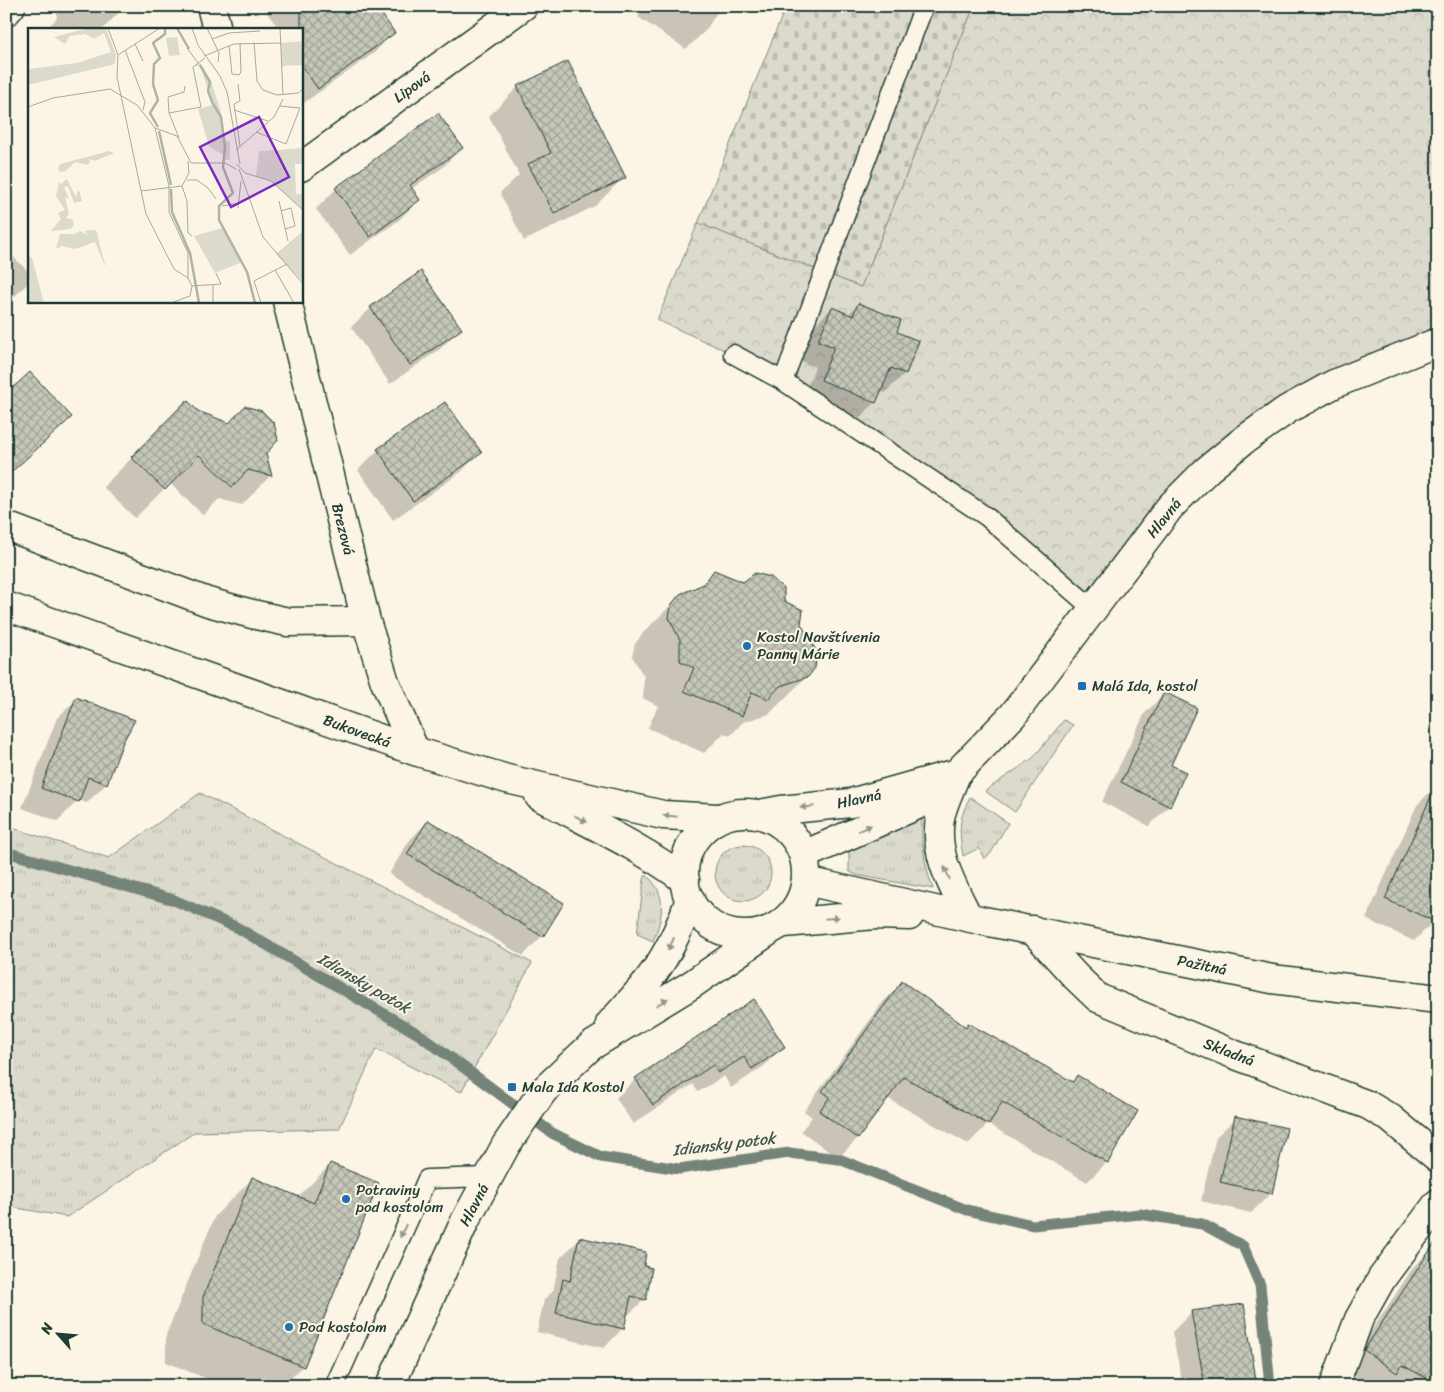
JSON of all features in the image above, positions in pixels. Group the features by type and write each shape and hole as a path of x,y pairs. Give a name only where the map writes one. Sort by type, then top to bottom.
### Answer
{"street":[{"path":"6,12 12,6"},
{"path":"212,6 217,28"},
{"name":"Lipová","path":"302,166 523,6"},
{"name":"Brezová","path":"287,302 366,621 385,682 415,751"},
{"name":"Hlavná","path":"805,868 924,802 956,774 1013,715 1170,507 1207,470 1244,440 1288,409 1334,384 1438,342"},
{"path":"6,526 208,602 252,614 288,622 366,621"},
{"name":"Bukovecká","path":"6,606 415,751 507,779 663,815 718,818"},
{"path":"956,774 940,816 938,842 945,869 968,917"},
{"name":"Hlavná","path":"390,1386 465,1221 506,1145 543,1091 591,1046 637,994 664,958 682,920 687,890 684,868 690,847 702,830 718,818 739,812 760,814 851,803 956,774"},
{"path":"507,779 645,853 687,890 694,909 708,924 728,934 748,936 776,927"},
{"name":"Hlavná","path":"591,1046 690,984 776,927 795,911 803,897 805,868 794,836 779,822 760,814"},
{"name":"Pažitná","path":"805,868 968,917 1272,979 1438,999"},
{"name":"Pažitná","path":"776,927 875,915 968,917"},
{"name":"Skladná","path":"1033,930 1076,978 1098,998 1233,1054 1368,1105 1390,1118 1438,1158"},
{"path":"1334,1386 1359,1319 1382,1278 1438,1203"}],"lane":[{"path":"783,381 924,6"},
{"path":"734,354 783,381 987,517 1093,609"},
{"path":"338,1386 337,1380 427,1178 488,1177"}],"green space":[{"path":"786,6 974,6 861,287 698,223"},
{"path":"974,6 1438,6 1438,342 1244,440 1093,609 987,517 733,354 657,320 698,223 861,287"},
{"path":"1064,720 1073,725 1015,812 985,791 1033,758"},
{"path":"200,793 532,963 461,1092 376,1049 339,1129 195,1132 67,1217 6,1206 6,826 109,858"},
{"path":"970,797 1008,823 991,853 984,859 979,848 963,856 961,819"},
{"path":"922,816 924,853 933,889 856,875 849,871 849,851"},
{"path":"738,845 748,845 763,853 769,862 771,873 769,884 763,893 748,901 738,901 727,896 720,889 715,878 715,868 720,857 727,850"},
{"path":"646,875 653,882 661,897 661,914 653,941 637,934"}],"building":[{"path":"301,6 376,6 395,33 318,89 302,66"},
{"path":"568,61 626,178 554,213 528,164 551,153 517,86"},
{"path":"438,113 463,148 410,185 420,200 370,237 335,188"},
{"path":"421,271 462,329 410,365 370,307"},
{"path":"858,303 901,320 897,332 919,341 906,374 891,368 876,403 821,380 834,347 818,341 832,307 853,316"},
{"path":"30,372 72,417 6,477 6,394"},
{"path":"187,400 198,411 229,423 245,406 262,411 274,423 278,440 266,454 272,476 248,470 232,487 199,455 165,490 131,457"},
{"path":"445,402 482,453 413,501 377,449"},
{"name":"Kostol Navštívenia Panny Márie","path":"714,570 743,582 755,573 771,577 784,589 784,601 803,610 801,624 817,652 815,668 808,677 780,686 768,699 752,692 742,716 684,691 694,668 680,661 680,640 669,618 671,605 680,594 704,584"},
{"path":"1164,692 1197,708 1171,765 1186,772 1170,807 1121,782"},
{"path":"76,697 135,720 123,742 107,784 88,777 79,802 41,788"},
{"path":"1438,781 1438,923 1385,899"},
{"path":"428,820 564,903 543,937 407,854"},
{"path":"902,981 966,1027 968,1023 1073,1082 1077,1075 1138,1111 1108,1163 1002,1102 989,1125 904,1077 858,1139 819,1111 830,1097 822,1091"},
{"path":"754,999 785,1047 752,1069 744,1057 718,1073 713,1065 653,1105 635,1078"},
{"path":"1235,1116 1287,1128 1272,1194 1220,1182"},
{"path":"330,1163 379,1183 304,1367 203,1324 203,1297 252,1177 314,1203"},
{"path":"579,1237 646,1252 644,1266 652,1268 646,1300 631,1296 624,1329 556,1313 563,1279 570,1281"},
{"path":"1438,1238 1438,1384 1402,1365 1397,1373 1364,1350"},
{"path":"1244,1304 1257,1386 1205,1386 1191,1311"}],"waterway":[{"name":"Idiansky potok","path":"6,852 174,900 238,928 420,1035 552,1133 601,1157 679,1169 789,1153 839,1159 967,1210 1033,1225 1140,1214 1202,1224 1243,1246 1260,1285 1270,1386"}],"place":[{"name":"Kostol Navštívenia Panny Márie","path":"747,646"},
{"name":"Malá Ida, kostol","path":"1082,686"},
{"name":"Mala Ida Kostol","path":"512,1087"},
{"name":"Potraviny pod kostolom","path":"346,1199"},
{"name":"Pod kostolom","path":"289,1327"}]}
